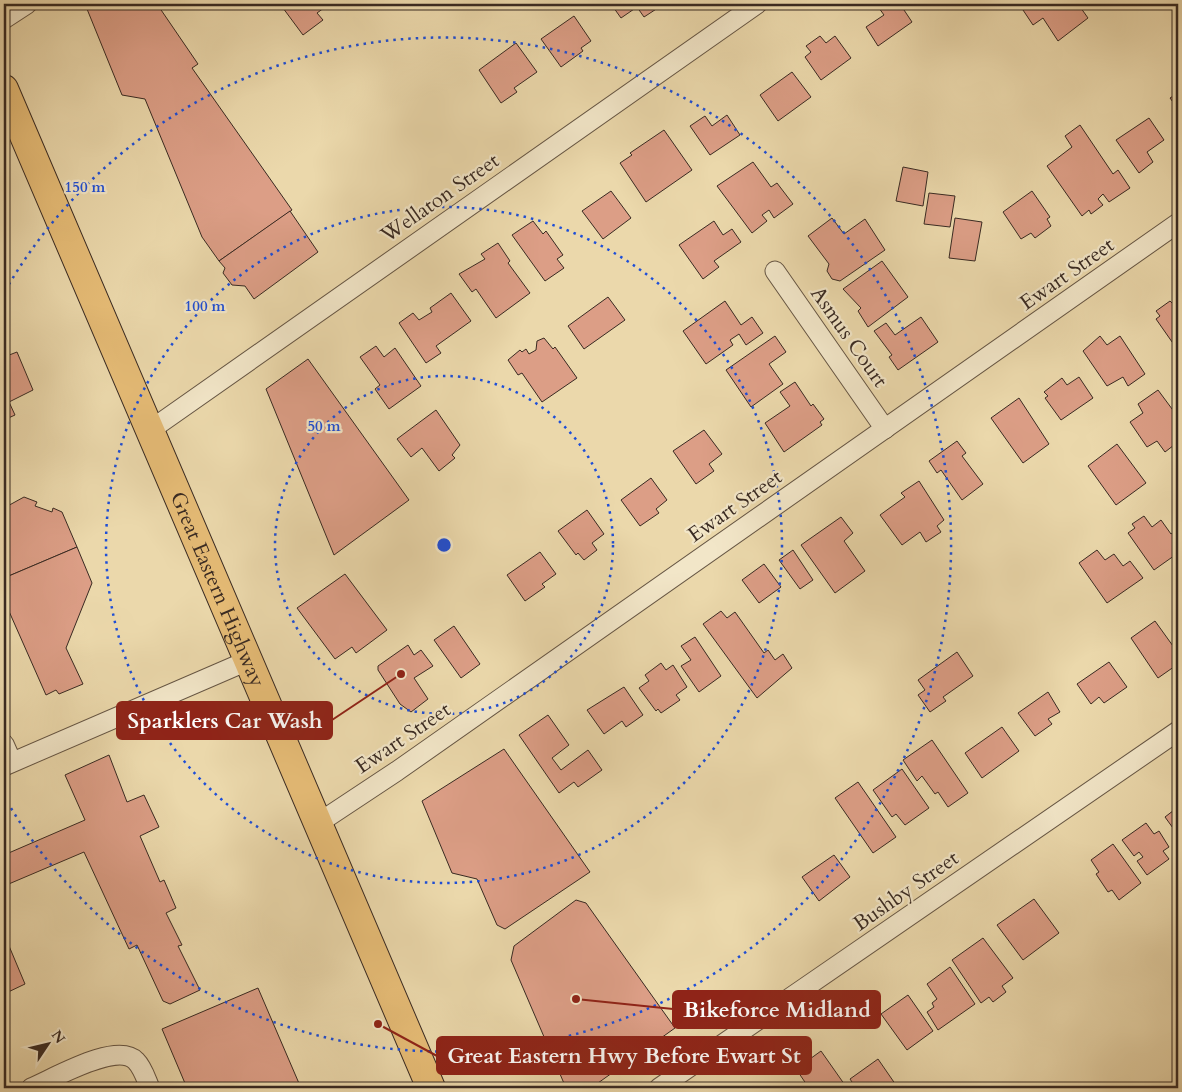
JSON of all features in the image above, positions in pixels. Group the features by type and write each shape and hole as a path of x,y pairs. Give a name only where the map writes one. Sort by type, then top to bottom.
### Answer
{"highway":[{"name":"Great Eastern Highway","path":"4,89 431,1088"}],"street":[{"path":"4,19 27,4"},
{"name":"Wellaton Street","path":"149,431 757,4"},
{"name":"Ewart Street","path":"317,824 397,771 1178,223"},
{"name":"Asmus Court","path":"775,271 885,429"},
{"path":"4,744 8,764 247,661"},
{"name":"Bushby Street","path":"659,1088 1178,731"},
{"path":"32,1088 105,1056 121,1053 135,1060 150,1088"}],"building":[{"path":"95,4 157,4 198,64 192,68 292,210 219,261 202,237 145,99 122,95 87,9"},
{"path":"280,4 328,5 317,13 323,20 303,35"},
{"path":"611,4 664,4 644,17 637,7 621,18"},
{"path":"876,4 900,4 912,22 878,46 866,27 884,15"},
{"path":"1019,4 1078,4 1088,18 1058,41 1043,18 1033,25"},
{"path":"574,16 591,41 581,48 583,51 561,67 541,39"},
{"path":"820,36 826,43 835,36 851,58 821,80 805,57 811,52 806,46"},
{"path":"516,43 537,72 514,88 517,92 501,103 479,70"},
{"path":"792,72 811,97 778,121 760,95"},
{"path":"1178,93 1178,109 1170,98"},
{"path":"727,115 740,135 710,155 690,126 705,116 712,126"},
{"path":"1149,118 1164,140 1147,152 1153,162 1139,173 1116,140"},
{"path":"1080,125 1113,174 1118,170 1130,188 1109,202 1103,194 1098,199 1103,205 1091,214 1089,210 1082,216 1047,166 1072,147 1065,136"},
{"path":"664,130 692,170 646,202 620,163 632,155 630,153"},
{"path":"753,162 771,187 777,183 793,204 774,218 769,210 762,215 767,221 752,233 717,186"},
{"path":"903,167 928,172 923,206 896,201"},
{"path":"611,191 631,218 603,239 582,211"},
{"path":"1032,191 1050,217 1047,219 1051,226 1035,238 1031,233 1021,239 1003,212"},
{"path":"929,193 955,196 950,227 924,224"},
{"path":"290,211 318,252 254,299 245,286 232,285 223,273 225,268 219,261"},
{"path":"832,218 844,234 865,219 885,250 840,281 832,279 827,271 829,264 808,236"},
{"path":"955,218 982,222 975,261 949,258"},
{"path":"533,221 543,234 546,231 563,255 557,259 564,268 545,281 512,235"},
{"path":"714,221 723,235 732,229 741,242 714,261 719,267 703,279 679,245"},
{"path":"498,243 510,261 508,263 530,293 496,318 476,289 472,292 459,274 485,259 481,254"},
{"path":"882,261 908,297 868,327 858,311 861,308 843,289"},
{"path":"451,293 471,321 436,346 441,353 426,363 399,323 413,313 419,320 432,312 430,308"},
{"path":"608,297 625,320 584,349 568,326"},
{"path":"725,301 741,325 752,317 763,333 746,345 739,334 730,340 733,345 706,364 683,331"},
{"path":"1170,301 1176,307 1178,305 1177,349 1156,319 1160,316 1156,311"},
{"path":"921,317 938,342 898,370 889,357 892,355 874,331 886,323 895,335"},
{"path":"775,336 786,352 769,364 783,384 751,407 726,370"},
{"path":"1100,336 1107,345 1120,336 1145,374 1128,386 1123,377 1107,386 1083,351"},
{"path":"544,338 553,349 555,347 577,378 542,402 522,373 518,375 508,360 520,350 522,352 526,349 529,354 536,350 537,341"},
{"path":"376,346 384,357 395,348 421,386 389,409 375,389 380,385 360,357"},
{"path":"17,352 33,390 9,402 15,415 4,420 4,357"},
{"path":"308,359 409,500 334,555 266,389"},
{"path":"1079,377 1093,398 1061,420 1045,398 1048,396 1044,392 1062,378 1067,385"},
{"path":"795,382 811,406 813,404 824,419 820,422 822,425 784,452 765,423 790,406 780,392"},
{"path":"1158,390 1178,417 1178,430 1174,433 1178,442 1165,452 1157,441 1147,447 1130,422 1143,413 1138,404"},
{"path":"1019,398 1049,444 1023,463 991,418"},
{"path":"436,410 460,445 452,455 455,458 439,471 422,448 411,457 397,439"},
{"path":"704,430 722,454 709,464 714,471 696,484 673,451"},
{"path":"957,441 966,453 962,456 983,484 962,500 941,470 937,473 929,461"},
{"path":"1117,444 1146,483 1116,505 1088,466"},
{"path":"651,478 667,500 656,509 659,513 640,526 621,500"},
{"path":"919,481 944,520 937,526 941,532 926,542 920,532 902,545 880,515 905,497 901,493"},
{"path":"24,497 37,502 35,506 52,512 53,508 62,512 77,547 4,578 4,508"},
{"path":"587,510 604,534 592,543 597,550 584,560 578,553 576,555 558,531"},
{"path":"1144,516 1152,527 1161,520 1171,534 1178,529 1178,553 1154,570 1128,533 1135,528 1132,524"},
{"path":"841,517 853,533 844,541 865,571 835,593 801,545"},
{"path":"77,547 92,583 66,648 83,684 59,694 56,690 46,695 4,600 4,578"},
{"path":"793,550 813,580 800,589 779,560"},
{"path":"1097,550 1105,560 1114,554 1123,566 1130,561 1143,578 1107,603 1079,563"},
{"path":"540,552 556,574 542,584 545,587 525,601 507,575"},
{"path":"764,564 781,587 759,603 742,580"},
{"path":"345,574 387,630 356,653 352,647 335,659 297,608"},
{"path":"721,611 727,618 735,612 764,653 768,650 775,660 783,654 792,668 757,698 703,624"},
{"path":"1155,621 1178,653 1178,664 1158,678 1131,638"},
{"path":"454,626 480,664 461,678 434,640"},
{"path":"695,637 721,676 699,692 681,666 691,660 681,646"},
{"path":"408,645 414,655 421,650 433,666 414,678 428,699 411,712 400,704 378,670 378,666"},
{"path":"957,652 973,676 943,697 946,701 930,712 918,695 925,690 918,680"},
{"path":"1109,662 1127,687 1104,703 1099,697 1091,704 1077,684"},
{"path":"661,663 666,670 673,665 687,687 676,695 680,700 661,713 658,709 656,711 639,688 649,681 645,675"},
{"path":"624,687 643,715 626,727 622,721 604,734 587,710"},
{"path":"1048,692 1060,712 1048,719 1052,724 1035,736 1018,713"},
{"path":"548,715 569,745 552,758 561,770 588,750 602,770 578,787 574,782 559,793 519,735"},
{"path":"1002,727 1019,751 982,778 965,753"},
{"path":"932,740 968,793 948,807 938,792 935,794 922,776 917,781 903,760"},
{"path":"504,749 590,872 505,929 497,925 477,879 452,873 422,801"},
{"path":"109,755 127,802 144,795 159,827 140,836 160,882 164,880 176,908 166,913 182,945 178,946 200,990 170,1004 163,1001 137,945 129,949 84,852 4,886 4,855 85,820 65,775"},
{"path":"902,769 929,808 905,825 896,814 892,817 873,790"},
{"path":"858,782 896,837 873,853 835,798"},
{"path":"1178,807 1178,835 1165,817"},
{"path":"1146,823 1154,834 1159,831 1169,847 1163,851 1169,859 1147,875 1137,861 1143,857 1139,852 1134,856 1122,840"},
{"path":"1113,844 1141,883 1119,900 1112,890 1108,892 1096,874 1099,872 1091,860"},
{"path":"834,855 850,877 819,901 802,877"},
{"path":"1034,899 1059,933 1023,960 997,925"},
{"path":"576,900 586,903 675,1028 591,1088 566,1088 511,960 514,946"},
{"path":"4,934 25,984 4,994"},
{"path":"983,938 1013,978 1002,986 1006,992 993,1002 989,997 981,1003 952,960"},
{"path":"950,967 975,1004 938,1030 927,1012 934,1007 932,1003 937,999 927,984"},
{"path":"258,988 301,1088 187,1088 162,1029"},
{"path":"908,995 933,1031 907,1050 881,1014"},
{"path":"821,1051 847,1088 809,1088 796,1069"},
{"path":"878,1059 898,1088 856,1088 850,1079"}],"place":[{"name":"Sparklers Car Wash","path":"401,674"},
{"name":"Bikeforce Midland","path":"576,999"},
{"name":"Great Eastern Hwy Before Ewart St","path":"378,1024"}]}
